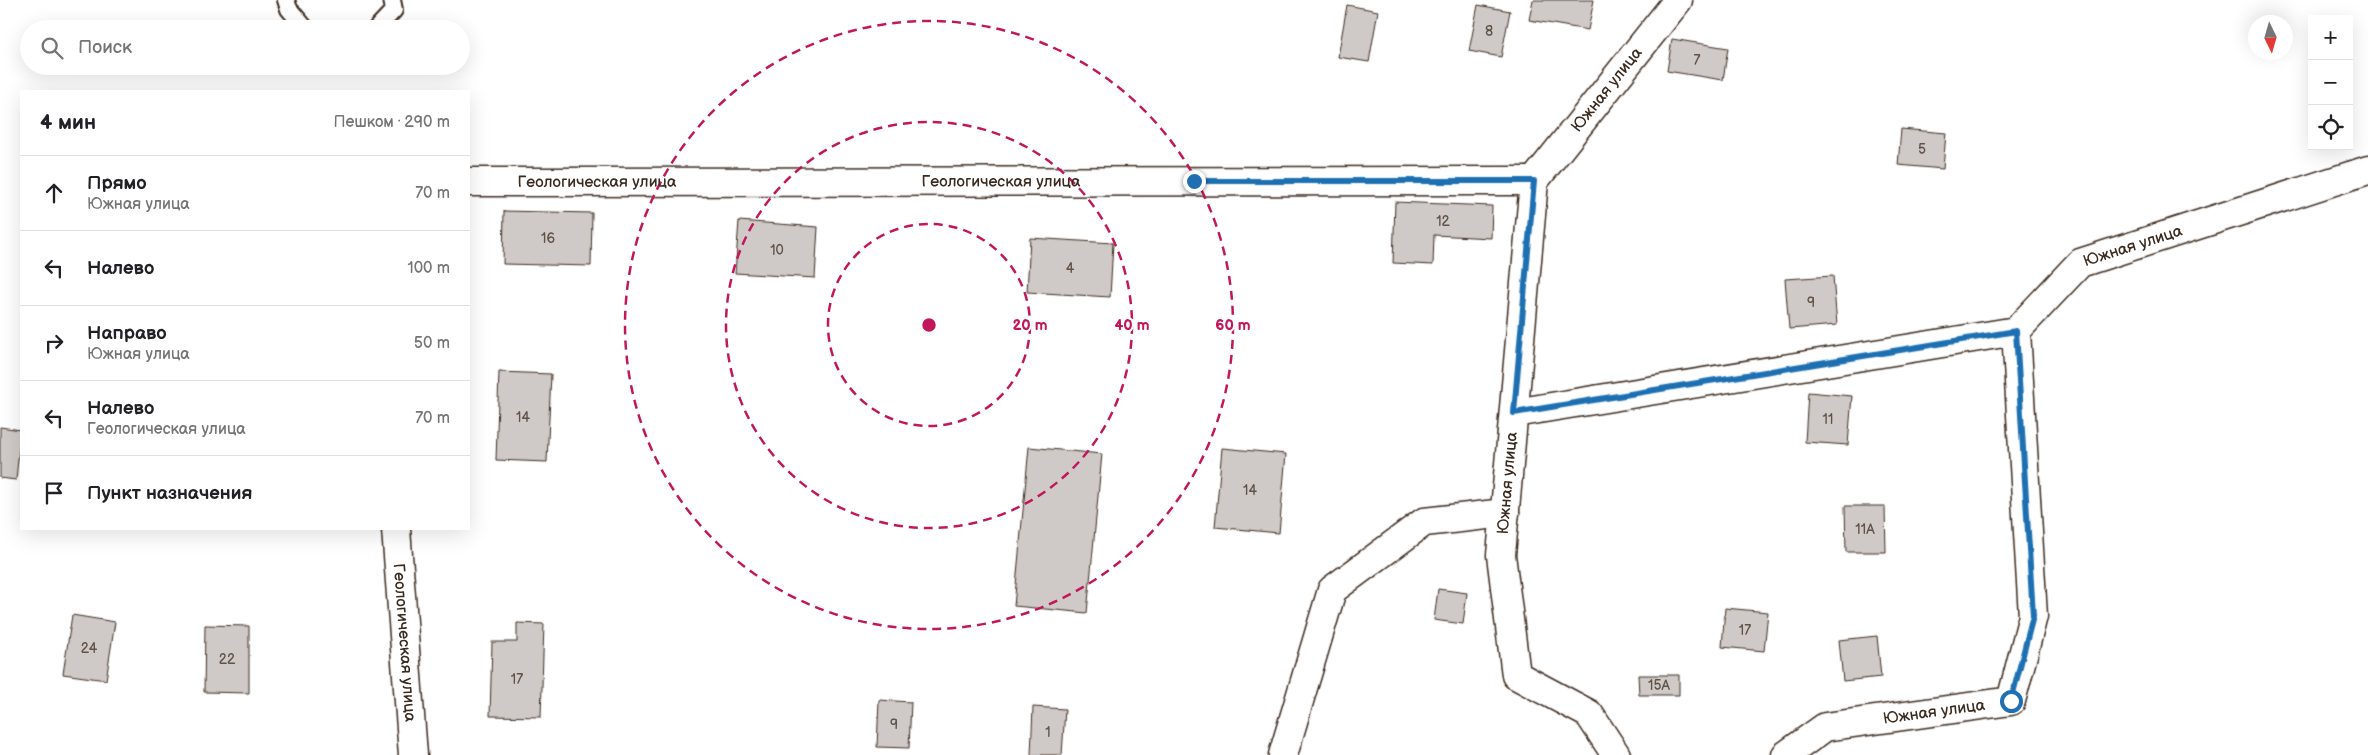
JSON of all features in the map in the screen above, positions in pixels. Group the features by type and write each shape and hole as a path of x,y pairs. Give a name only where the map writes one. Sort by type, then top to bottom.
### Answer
{"street":[{"name":"Южная улица","path":"1616,755 1589,714 1516,675 1502,555 1505,513 1534,181 1678,0"},
{"name":"Южная улица","path":"1786,755 1825,727 2011,701 2033,616 2016,331 2080,263 2368,170"},
{"name":"Геологическая улица","path":"470,182 1534,181"},
{"path":"1514,413 2016,331"},
{"path":"1283,755 1332,590 1424,522 1505,513"},
{"name":"Геологическая улица","path":"396,530 413,755"}],"lane":[{"path":"286,0 289,9 298,20"},
{"path":"385,20 394,10 392,0"}],"building":[{"path":"1533,0 1594,0 1588,30 1529,20"},
{"path":"1347,5 1378,11 1369,62 1338,57"},
{"path":"1478,5 1510,11 1501,57 1469,51"},
{"path":"1672,39 1728,48 1723,80 1667,71"},
{"path":"1901,129 1946,133 1943,169 1898,165"},
{"path":"1395,202 1492,206 1491,238 1434,235 1433,265 1393,263"},
{"path":"504,211 592,213 591,266 503,264"},
{"path":"739,221 818,227 815,278 735,273"},
{"path":"1030,238 1113,243 1110,297 1027,292"},
{"path":"1833,276 1837,325 1789,329 1785,279"},
{"path":"499,372 551,374 547,462 496,460"},
{"path":"1808,392 1852,396 1848,445 1805,442"},
{"path":"0,427 20,430 16,480 0,478"},
{"path":"1029,447 1102,454 1087,613 1014,606"},
{"path":"1222,448 1286,454 1279,533 1215,527"},
{"path":"1845,506 1885,506 1886,552 1846,552"},
{"path":"1438,589 1467,593 1463,624 1434,620"},
{"path":"1725,608 1768,612 1764,651 1722,647"},
{"path":"72,615 115,622 106,680 63,674"},
{"path":"517,623 544,624 541,717 490,716 492,642 517,642"},
{"path":"205,625 249,626 249,693 204,692"},
{"path":"1877,636 1881,677 1843,681 1839,640"},
{"path":"1638,675 1679,675 1679,695 1639,695"},
{"path":"879,700 911,702 909,748 877,747"},
{"path":"1033,707 1065,709 1062,755 1031,755"}],"route":[{"path":"1194,181 1534,181 1514,413 2016,331 2033,616 2011,701"}]}
